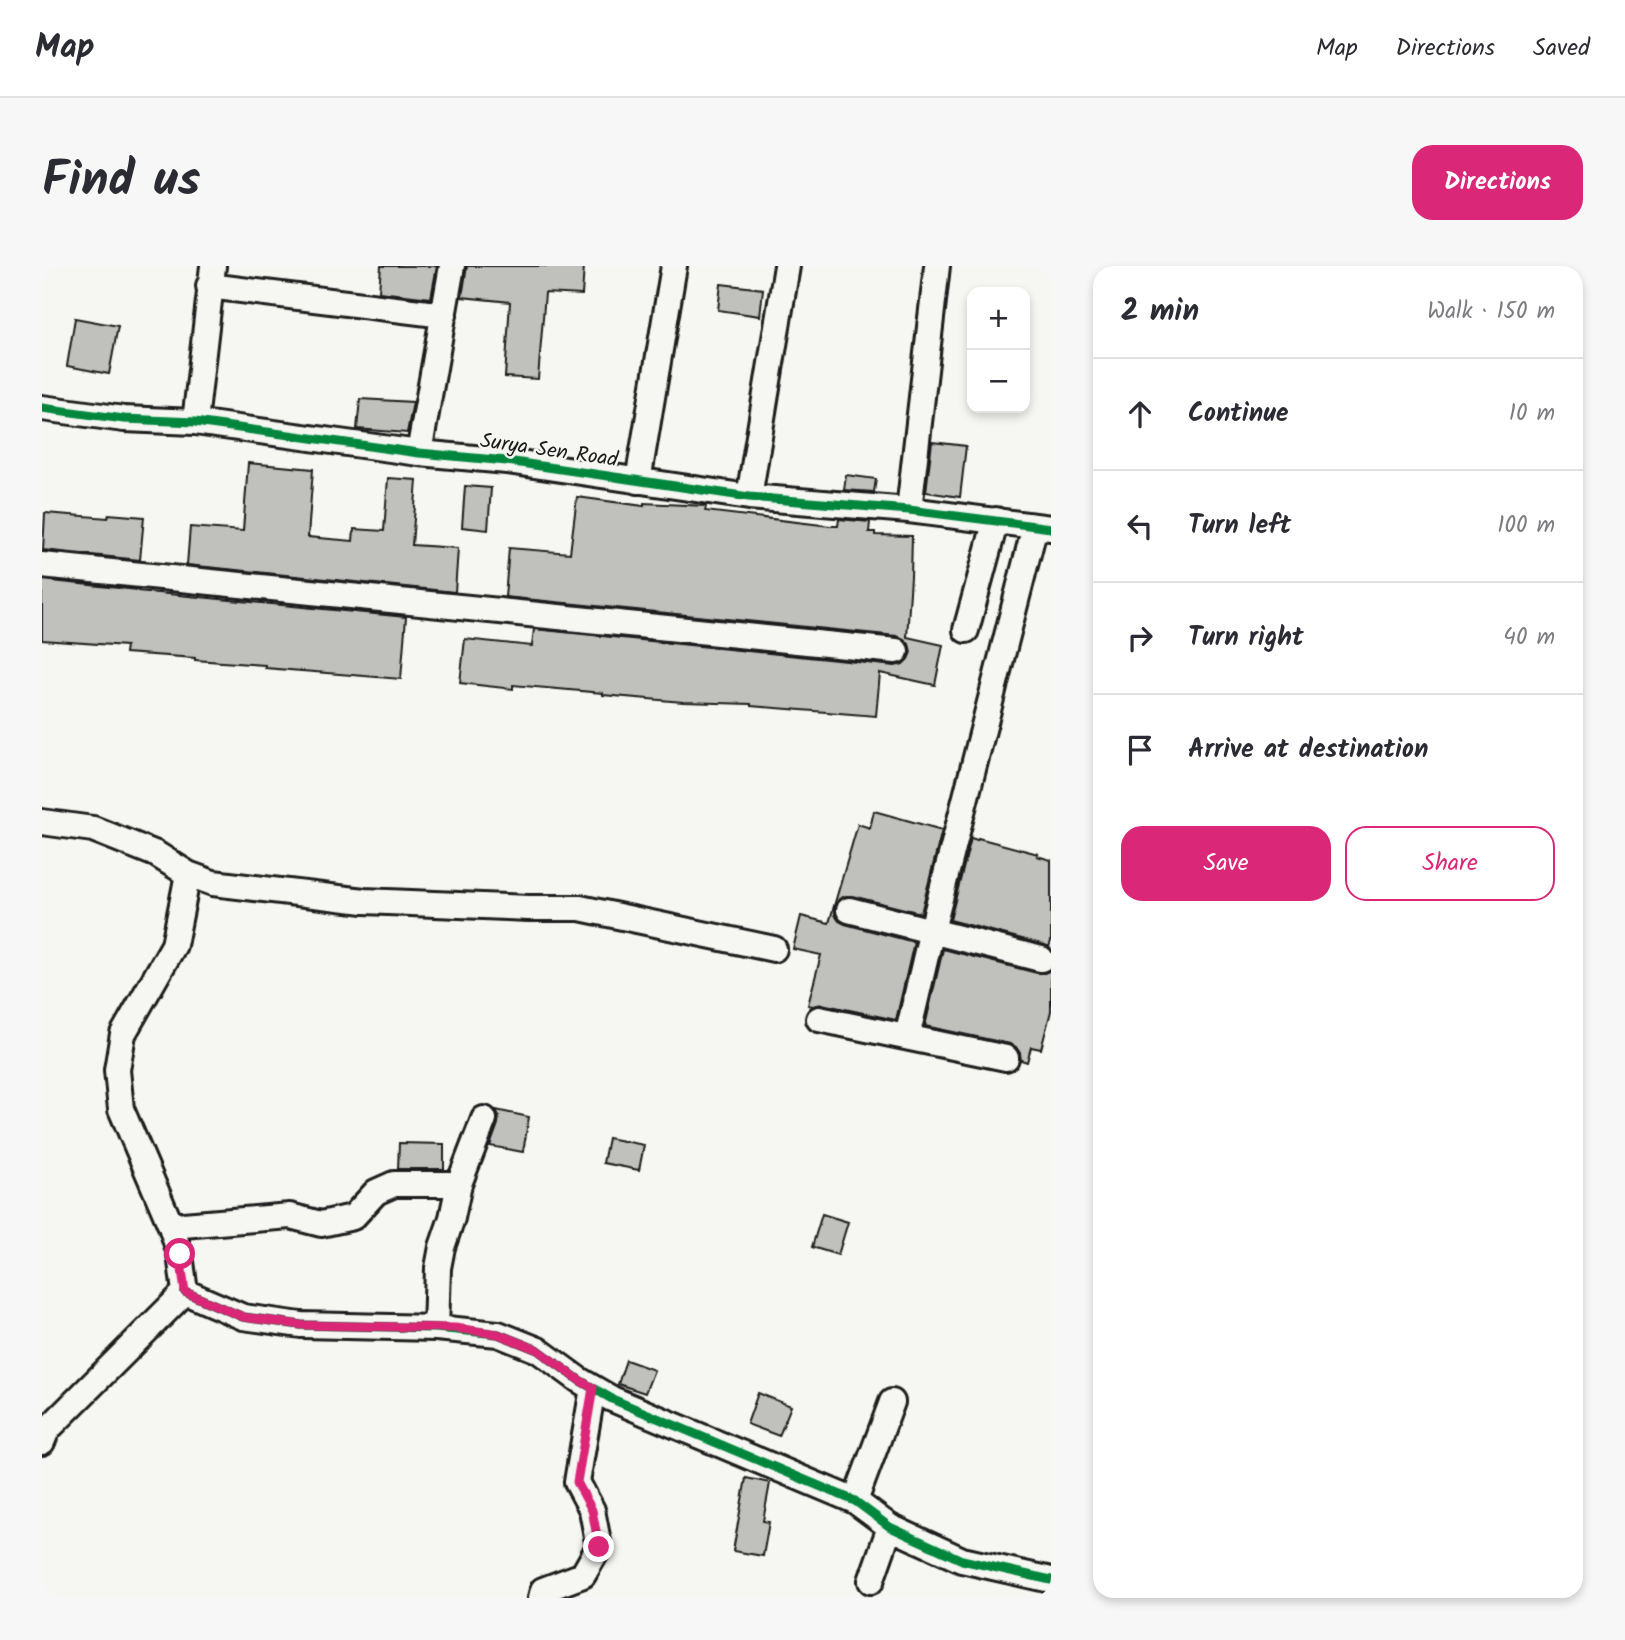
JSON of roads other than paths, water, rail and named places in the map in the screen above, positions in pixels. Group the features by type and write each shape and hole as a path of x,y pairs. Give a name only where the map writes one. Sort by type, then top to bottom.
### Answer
{"street":[{"path":"419,453 452,266"},
{"path":"638,481 674,266"},
{"path":"749,497 787,266"},
{"path":"909,510 937,266"},
{"path":"195,422 211,276 444,316"},
{"name":"Surya Sen Road","path":"42,408 124,419 195,422 419,453 507,461 749,497 909,510 1043,527"},
{"path":"966,630 996,520"},
{"path":"907,1037 932,930 1043,527"},
{"path":"42,565 896,651"},
{"path":"42,822 93,828 156,854 188,874 213,883 364,901 579,908 774,949"},
{"path":"185,1292 180,1254 171,1226 121,1109 117,1070 123,1034 174,945 188,874"},
{"path":"849,910 1041,959"},
{"path":"818,1018 1006,1058"},
{"path":"436,1328 438,1268 442,1247 459,1184 484,1119"},
{"path":"171,1226 290,1216 321,1224 353,1217 376,1192 394,1184 459,1184"},
{"path":"185,1292 243,1317 301,1325 436,1328 498,1334 538,1350 579,1380 612,1399 855,1501 890,1527 962,1560 1051,1580"},
{"path":"44,1433 185,1292"},
{"path":"541,1598 543,1590 583,1574 599,1547 592,1510 577,1482 593,1388"},
{"path":"855,1501 892,1402"},
{"path":"871,1581 890,1527"}]}
